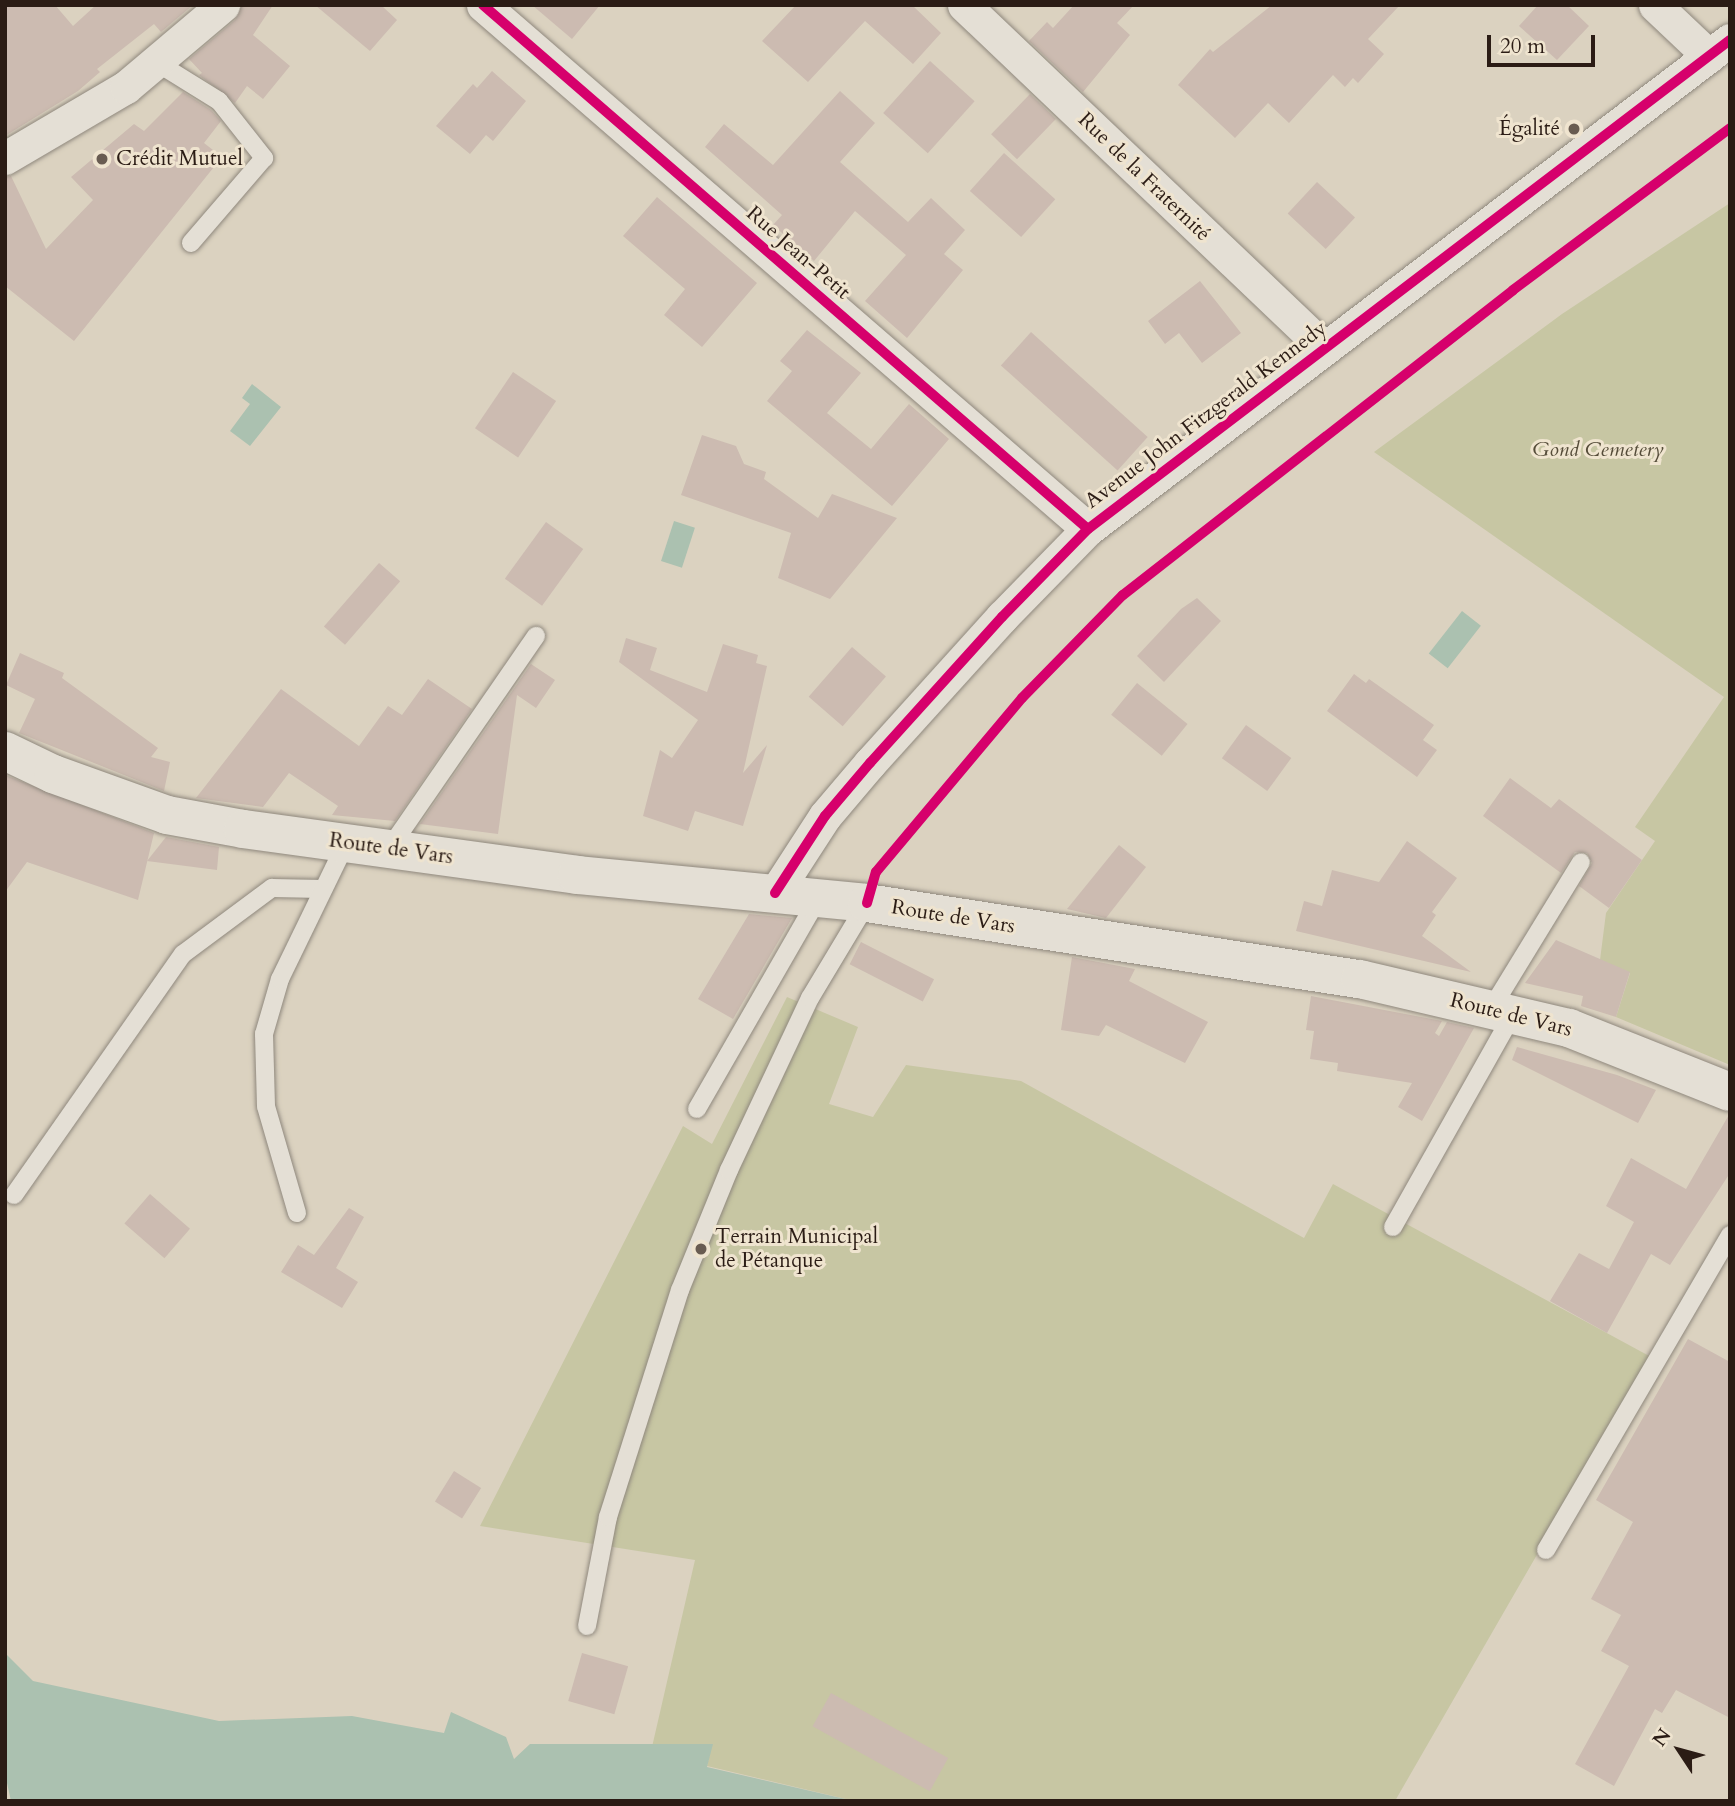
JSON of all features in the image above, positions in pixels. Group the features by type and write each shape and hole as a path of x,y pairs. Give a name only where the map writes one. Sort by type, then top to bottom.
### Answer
{"main road":[{"name":"Route de Vars","path":"5,751 54,774 167,815 243,829 577,874 867,903 1360,979 1569,1028 1730,1092"}],"street":[{"path":"5,158 126,87 223,5"},
{"name":"Rue Jean-Petit","path":"483,5 1088,529"},
{"name":"Rue de la Fraternité","path":"964,5 1324,348"},
{"path":"1656,5 1719,48"},
{"name":"Avenue John Fitzgerald Kennedy","path":"775,893 825,817 863,772 1002,617 1088,529 1719,48"}],"lane":[{"path":"156,62 219,101 264,158 191,243"},
{"path":"389,849 536,636"},
{"path":"297,1213 266,1106 264,1034 280,979 346,843"},
{"path":"1393,1227 1581,862"},
{"path":"14,1195 183,954 272,888 323,888"},
{"path":"697,1109 819,897"},
{"path":"587,1626 608,1517 680,1290 729,1170 810,998 867,903"},
{"path":"1546,1550 1730,1235"}],"green space":[{"name":"Gond Cemetery","path":"1730,203 1730,1065 1616,1017 1630,973 1600,960 1606,913 1655,841 1635,827 1724,697 1374,452 1562,314"},
{"path":"787,997 858,1027 829,1104 873,1117 906,1065 1021,1081 1304,1238 1333,1184 1651,1357 1395,1801 854,1801 707,1766 712,1744 652,1747 695,1560 480,1526 683,1126 712,1144"}],"shaded area":[{"path":"252,384 281,407 250,446 230,431 250,404 242,398"},
{"path":"674,521 695,528 682,568 661,561"},
{"path":"1462,611 1481,626 1448,668 1429,654"},
{"path":"5,1653 33,1681 219,1721 352,1716 444,1733 451,1712 506,1737 514,1759 530,1744 713,1744 707,1767 854,1801 11,1801 5,1774"}],"building":[{"path":"5,5 55,5 73,26 96,5 193,5 161,32 154,24 97,69 100,72 78,91 5,136"},
{"path":"242,5 273,5 253,35 290,66 263,99 247,86 235,103 199,75 202,73 189,59 235,20"},
{"path":"315,5 381,5 397,20 370,51"},
{"path":"532,5 600,5 572,39"},
{"path":"796,5 912,5 941,33 913,64 865,21 808,82 762,41"},
{"path":"1074,5 1134,5 1117,23 1130,35 1083,92 1029,41 1047,22 1053,28"},
{"path":"1272,5 1400,5 1368,39 1384,54 1358,83 1353,78 1345,87 1333,75 1289,123 1268,103 1235,138 1178,85 1210,49 1213,52"},
{"path":"1538,5 1567,5 1589,26 1557,60 1519,26"},
{"path":"930,61 975,101 928,153 883,113"},
{"path":"492,71 526,101 493,141 486,135 470,154 436,126 473,84 477,88"},
{"path":"840,91 875,123 840,162 908,222 931,198 965,230 944,254 963,270 907,338 865,301 906,255 855,211 814,261 773,225 782,215 705,147 724,124 773,165"},
{"path":"183,92 211,110 221,121 204,143 222,157 74,341 5,286 5,177 11,176 46,249 93,200 71,177 134,124 144,131"},
{"path":"1030,94 1056,119 1017,159 991,134"},
{"path":"1004,153 1055,199 1021,237 970,191"},
{"path":"1317,182 1355,217 1326,249 1288,213"},
{"path":"657,197 757,283 702,347 664,315 685,289 623,236"},
{"path":"1200,281 1241,333 1202,363 1179,333 1165,344 1148,321"},
{"path":"807,330 861,373 827,413 871,449 909,404 949,439 892,506 767,401 792,371 780,361"},
{"path":"1031,332 1148,437 1118,470 1001,365"},
{"path":"513,372 556,401 518,457 475,428"},
{"path":"702,435 736,446 744,464 766,472 764,479 818,518 832,494 897,518 830,599 778,578 791,533 681,495"},
{"path":"546,522 583,549 542,606 505,579"},
{"path":"379,563 400,581 345,645 324,626"},
{"path":"1197,598 1221,621 1164,682 1137,656 1181,609"},
{"path":"626,638 657,648 650,670 707,692 723,644 758,655 756,663 767,666 743,773 767,745 743,826 695,811 688,831 643,816 660,750 672,758 698,720 619,662"},
{"path":"852,647 886,677 843,726 809,697"},
{"path":"20,653 64,673 62,678 158,748 151,757 170,762 164,791 19,733 35,699 6,685"},
{"path":"531,664 555,680 536,708 517,695 498,834 420,824"},
{"path":"1354,674 1366,683 1369,679 1434,725 1423,740 1437,750 1417,777 1327,711"},
{"path":"428,679 472,709 395,821 332,815 338,806 289,773 263,807 196,798 281,689 359,746 388,706 402,715"},
{"path":"1137,683 1188,724 1162,756 1111,715"},
{"path":"1246,725 1291,758 1267,791 1222,758"},
{"path":"5,775 154,833 138,900 27,862 5,892"},
{"path":"1510,778 1551,808 1559,799 1642,860 1609,908 1579,886 1592,863 1587,853 1575,852 1561,873 1483,816"},
{"path":"166,837 219,847 217,870 147,861"},
{"path":"1407,841 1457,878 1432,912 1436,915 1422,936 1471,972 1296,931 1304,901 1322,906 1332,870 1379,882"},
{"path":"1119,845 1146,867 1106,918 1067,909"},
{"path":"749,914 792,918 733,1019 698,999"},
{"path":"1556,940 1630,972 1616,1017 1581,1006 1583,996 1525,983"},
{"path":"861,942 934,979 923,1002 850,964"},
{"path":"1072,957 1135,969 1129,981 1208,1022 1185,1063 1106,1025 1099,1036 1061,1030"},
{"path":"1311,996 1442,1021 1435,1033 1439,1036 1447,1022 1474,1028 1422,1121 1398,1107 1412,1083 1337,1071 1338,1063 1310,1059 1314,1031 1306,1030"},
{"path":"1517,1047 1617,1075 1656,1090 1638,1123 1512,1060"},
{"path":"1730,1113 1730,1173 1670,1265 1651,1254 1607,1333 1550,1301 1579,1253 1609,1269 1634,1222 1606,1206 1631,1158 1686,1189"},
{"path":"150,1194 190,1229 164,1258 124,1223"},
{"path":"349,1208 364,1217 336,1268 358,1282 342,1308 281,1272 298,1245 314,1255"},
{"path":"1688,1339 1730,1362 1730,1718 1676,1690 1662,1713 1655,1709 1614,1786 1575,1764 1629,1666 1601,1651 1621,1615 1591,1599 1633,1522 1596,1500"},
{"path":"454,1471 481,1488 462,1518 435,1502"},
{"path":"582,1653 628,1666 614,1714 568,1701"},
{"path":"831,1693 948,1758 930,1791 813,1726"}],"cycle path":[{"path":"483,5 1088,529"},
{"path":"775,893 825,816 870,763 1002,617 1088,529 1730,40"},
{"path":"867,903 876,872 1022,698 1123,595 1513,290 1730,128"}],"place":[{"name":"Égalité","path":"1574,129"},
{"name":"Crédit Mutuel","path":"102,159"},
{"name":"Terrain Municipal de Pétanque","path":"701,1249"}]}
